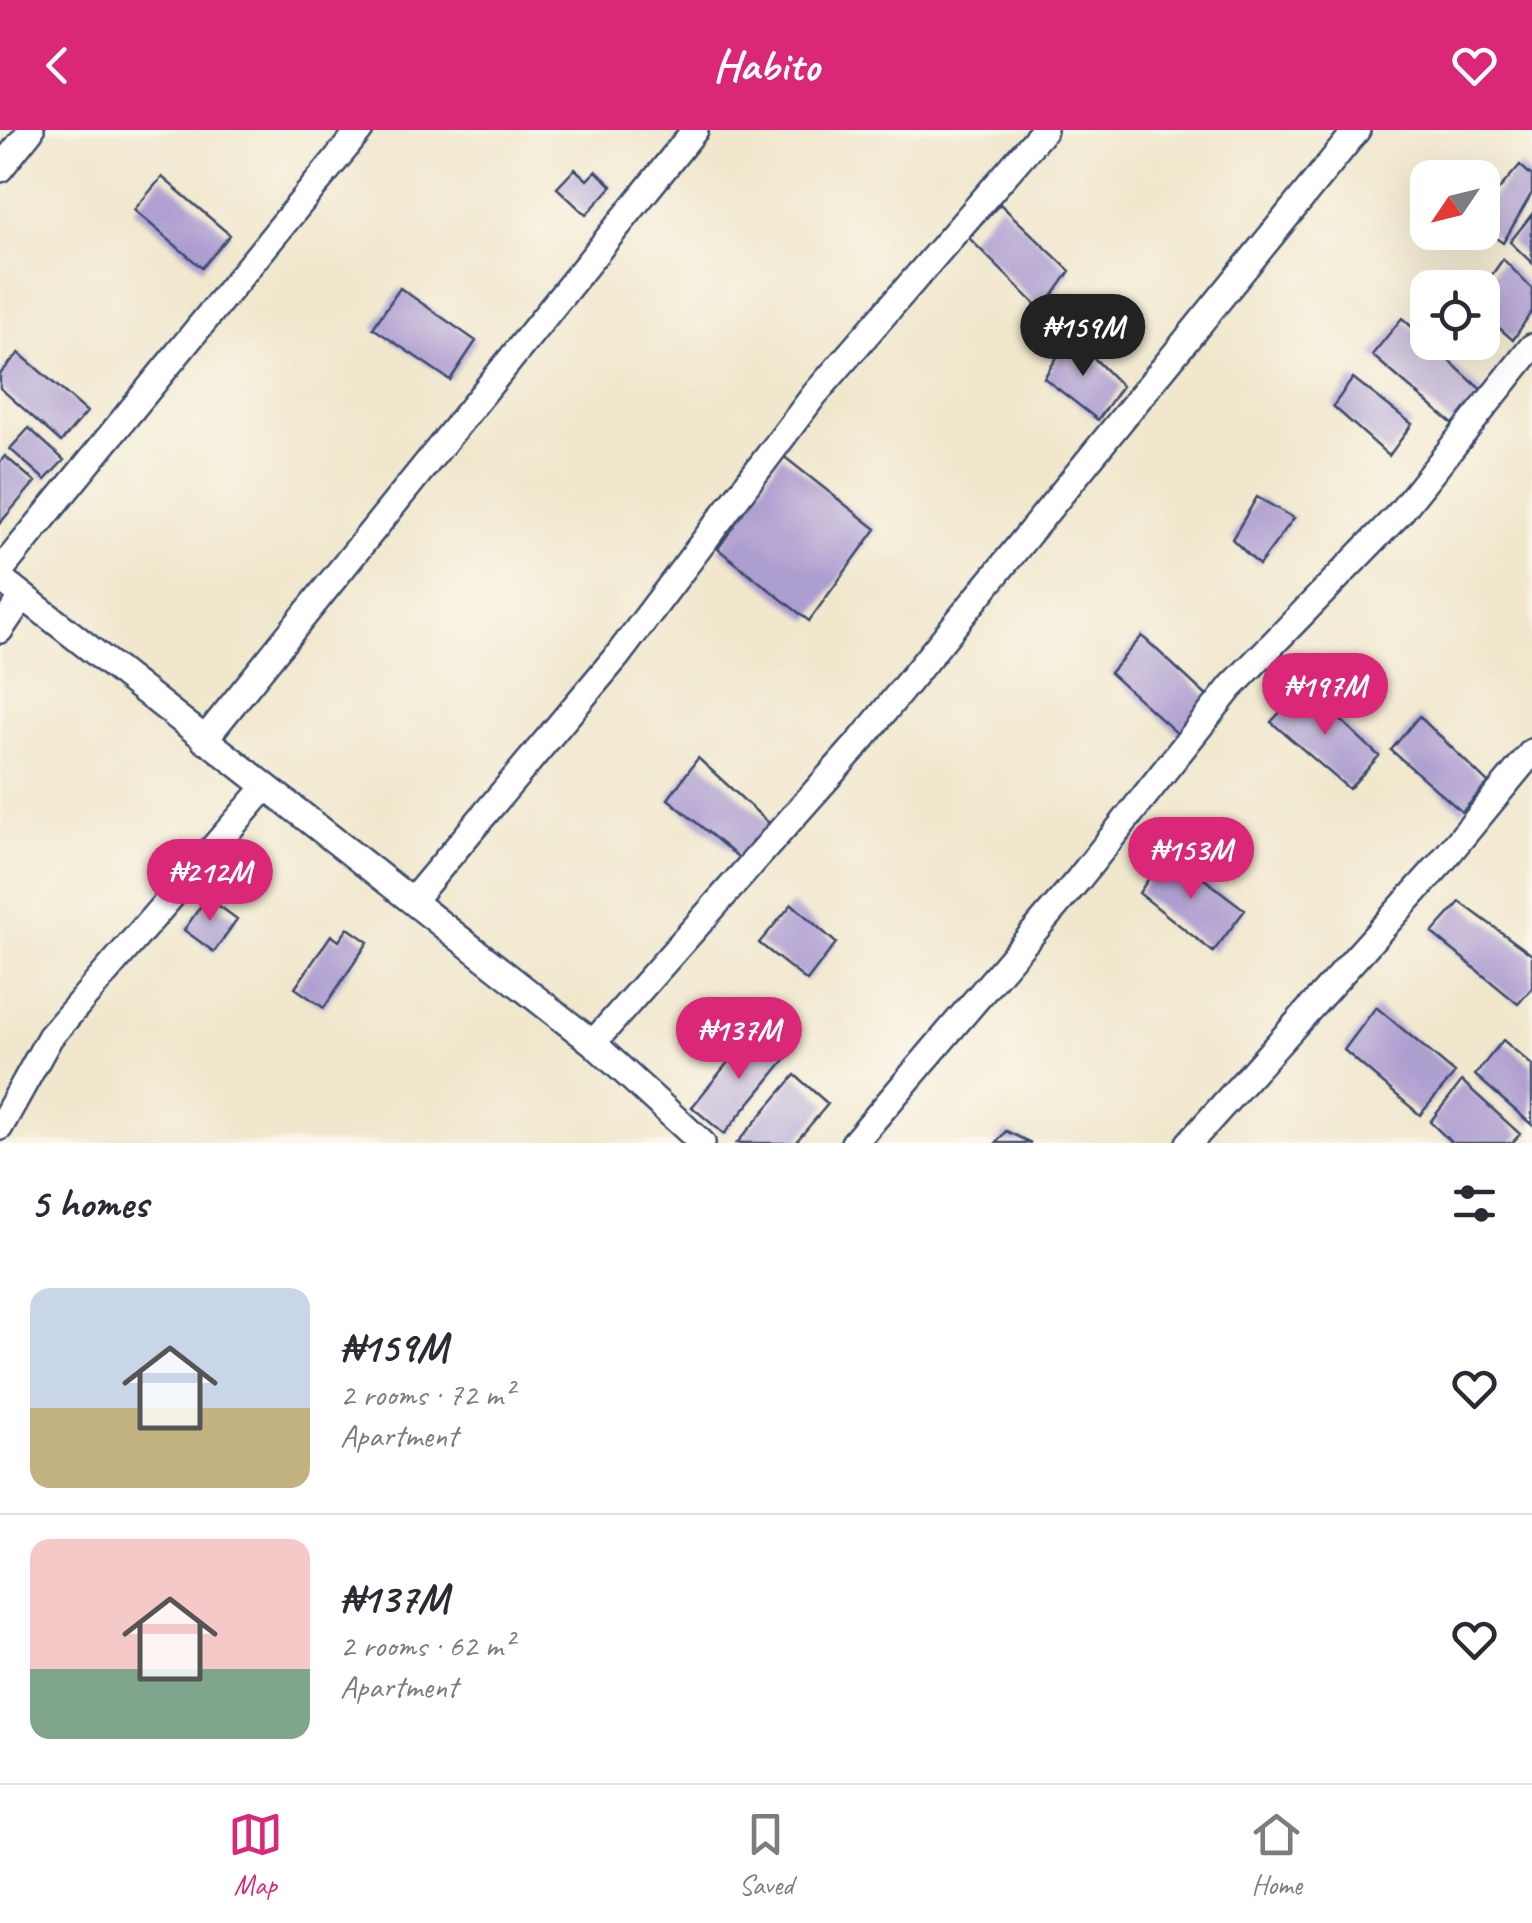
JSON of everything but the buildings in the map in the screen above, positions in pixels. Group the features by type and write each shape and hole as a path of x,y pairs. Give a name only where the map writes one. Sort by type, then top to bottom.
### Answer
{"street":[{"path":"0,169 31,130"},
{"path":"360,130 0,574 264,789 593,1043 702,1143"},
{"path":"204,740 695,130"},
{"path":"412,901 618,655 814,394 1044,130"},
{"path":"593,1043 862,739 1358,130"},
{"path":"854,1143 1078,880 1230,686 1399,514 1532,347"},
{"path":"0,630 23,596"},
{"path":"1190,1143 1440,864 1532,752"},
{"path":"0,1127 50,1037 264,789"}]}
